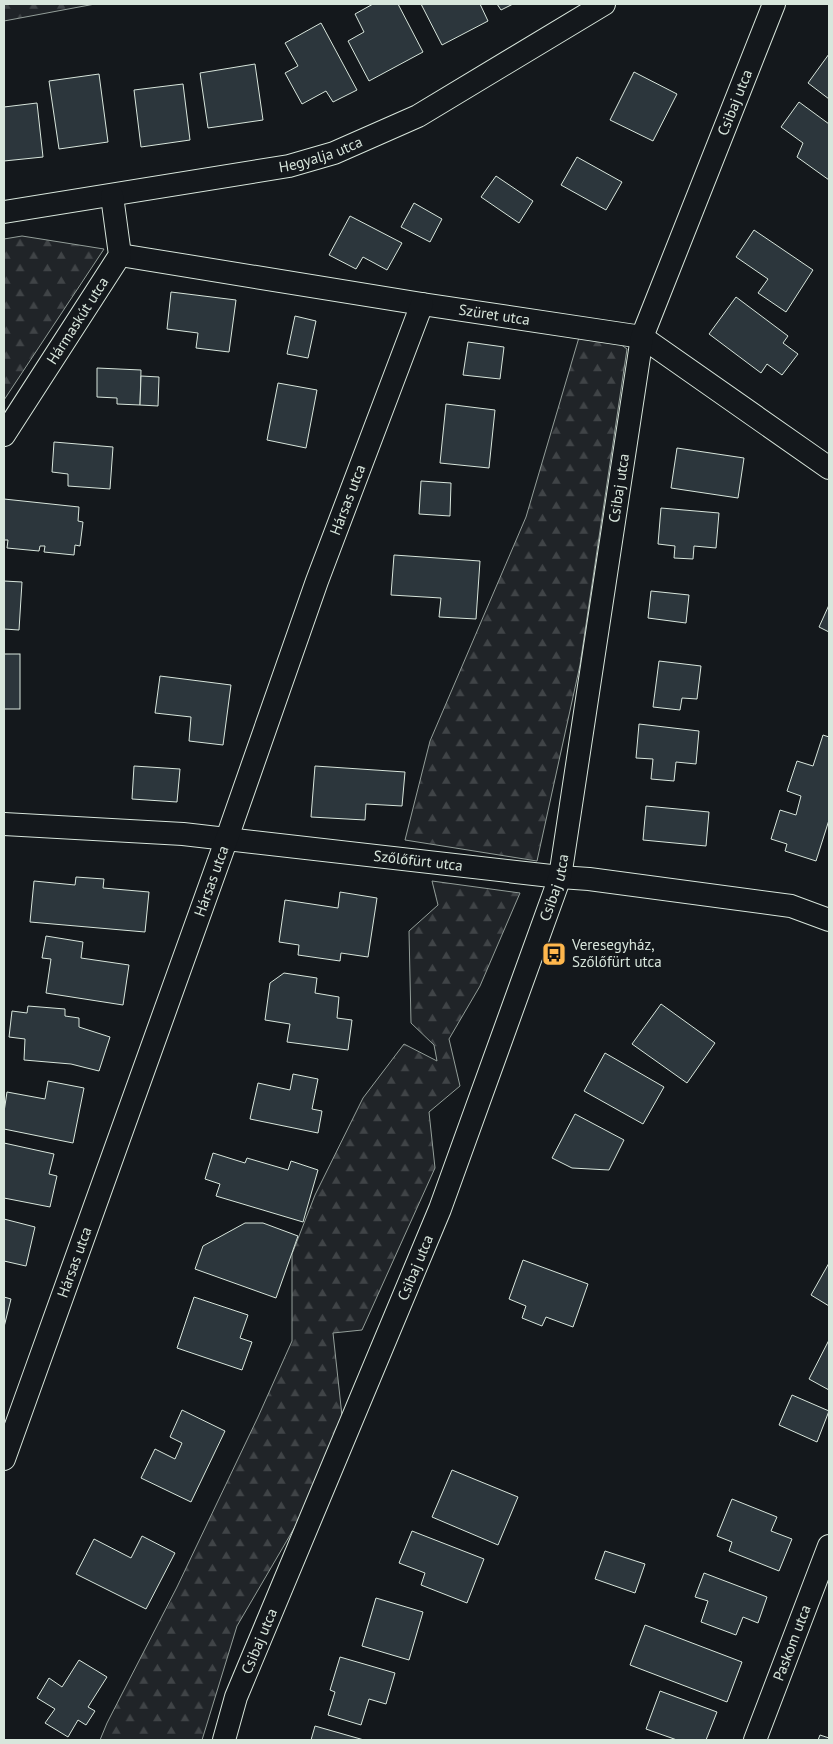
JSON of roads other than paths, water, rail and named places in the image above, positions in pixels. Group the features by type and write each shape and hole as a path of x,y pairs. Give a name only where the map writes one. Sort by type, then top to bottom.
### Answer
{"street":[{"name":"Hegyalja utca","path":"4,212 289,166 334,152 418,116 604,4"},
{"name":"Csibaj utca","path":"224,1740 236,1697 440,1208 560,877 642,337 774,4"},
{"path":"112,196 120,255"},
{"name":"Szüret utca","path":"120,255 422,304 642,337 829,468"},
{"name":"Hármaskút utca","path":"4,435 120,255"},
{"name":"Hársas utca","path":"4,1459 227,838 317,580 422,304"},
{"name":"Szőlőfürt utca","path":"4,824 227,838 589,879 790,906 829,920"},
{"name":"Paskom utca","path":"755,1740 829,1546"}],"place":[{"name":"Veresegyház, Szőlőfürt utca","path":"554,954"}]}
